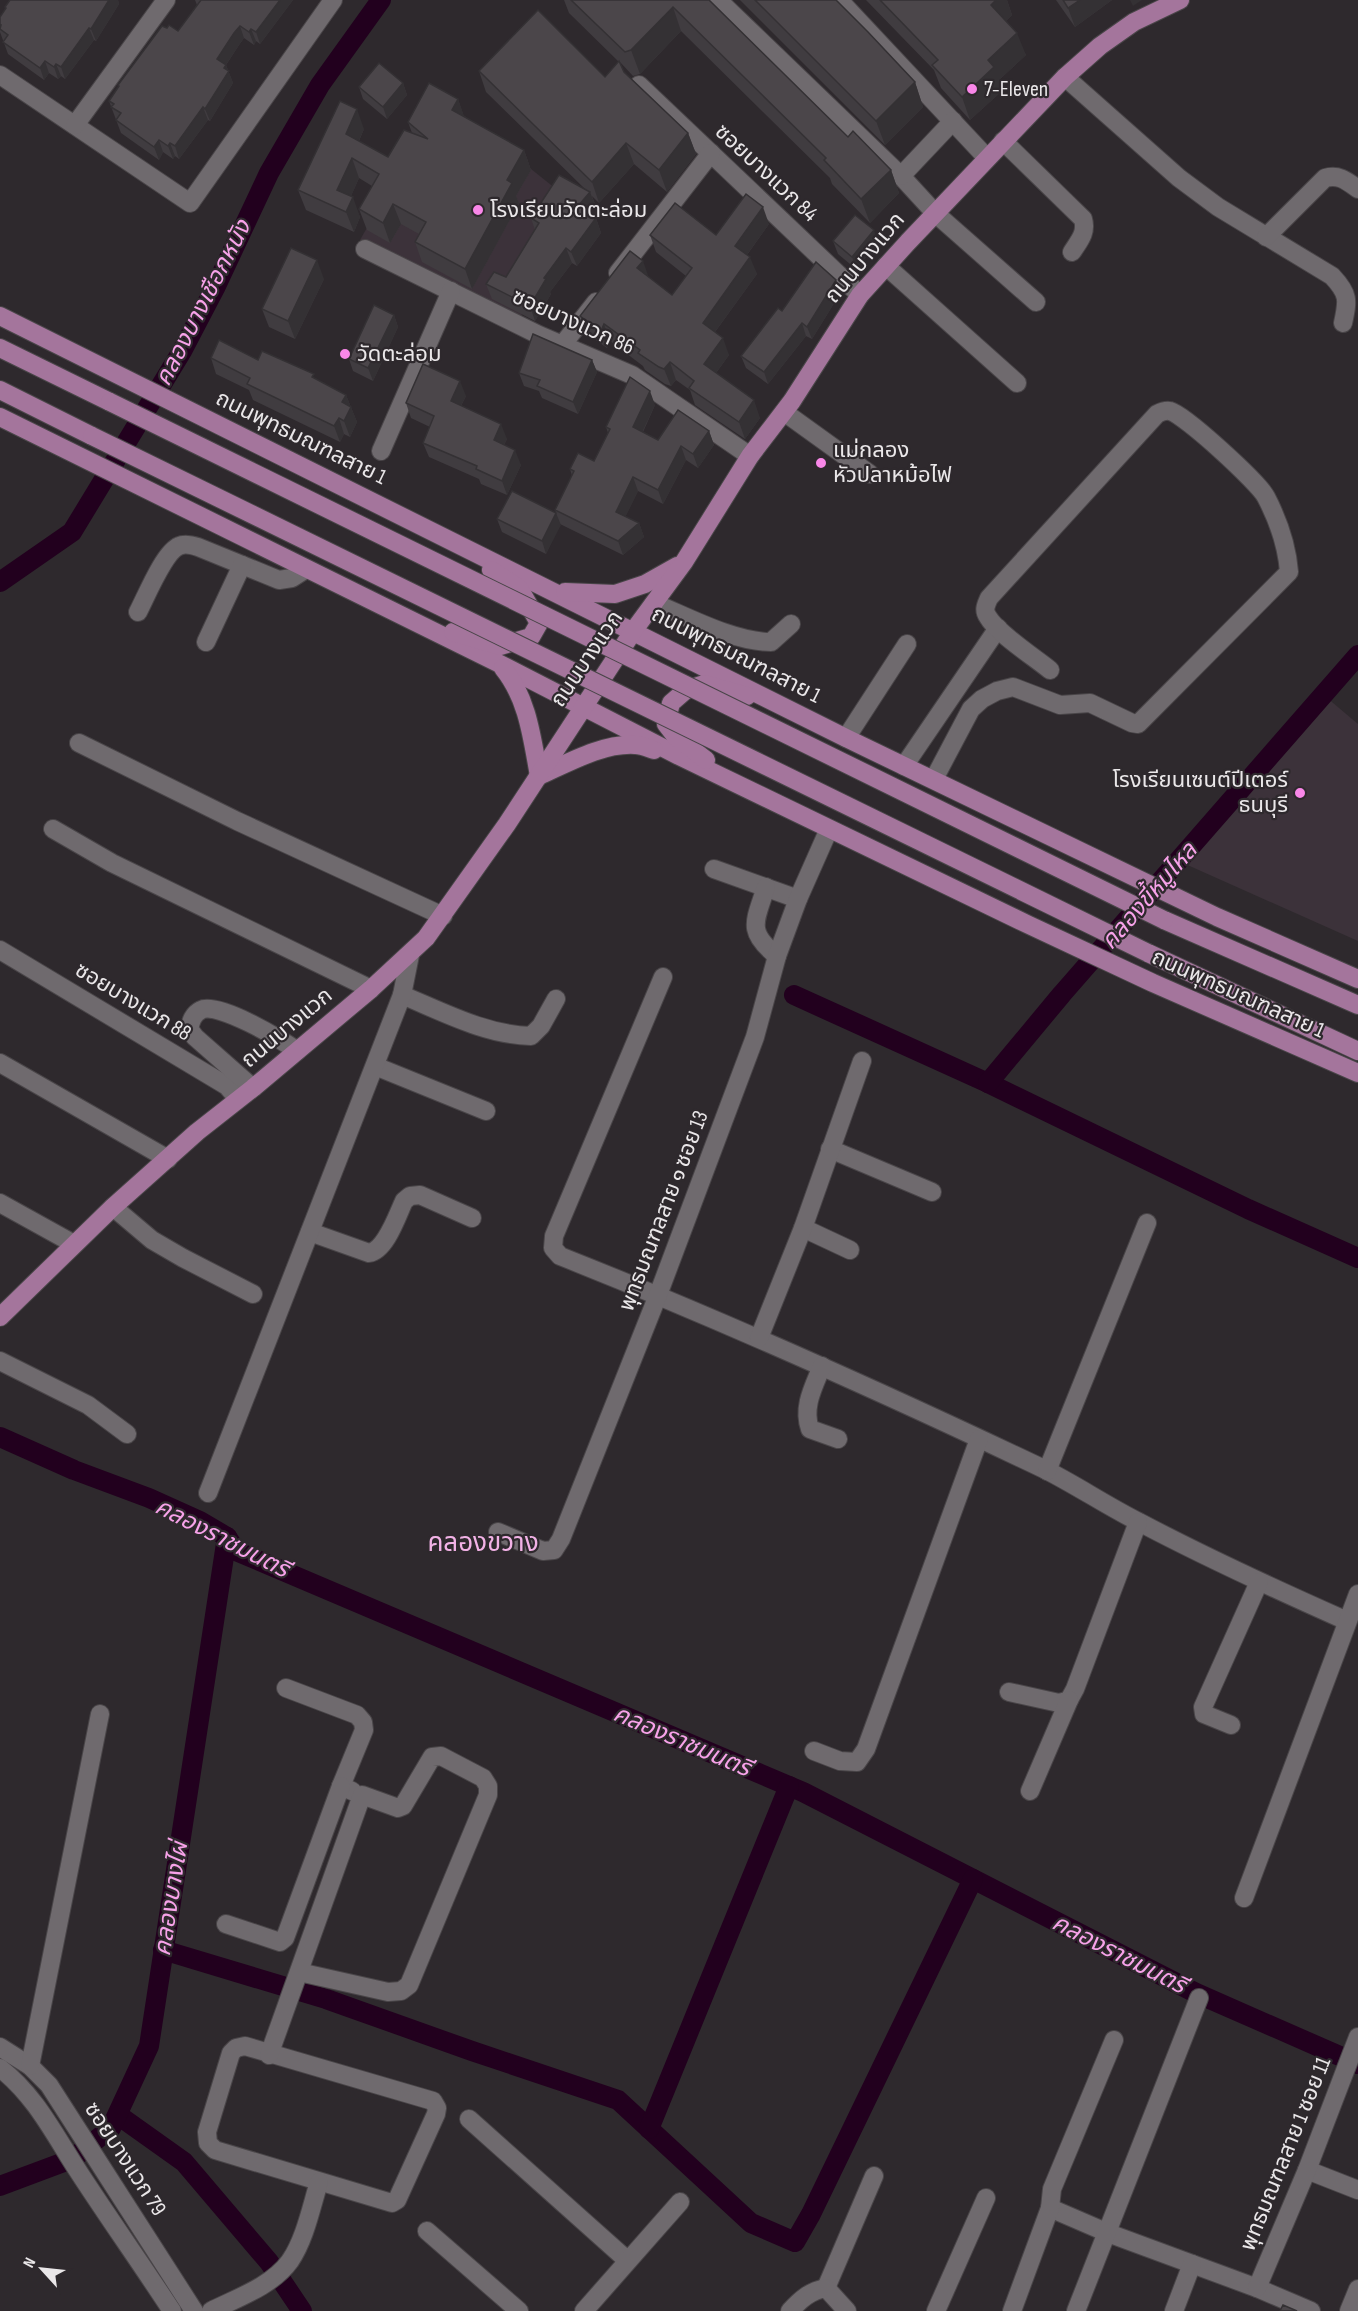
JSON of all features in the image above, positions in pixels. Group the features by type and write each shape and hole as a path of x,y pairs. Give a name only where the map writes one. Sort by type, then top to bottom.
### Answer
{"main road":[{"name":"ถนนบางแวก","path":"0,1317 113,1207 238,1099 371,989 426,938 539,776 634,630 684,562 750,456 784,412 860,295 1065,77 1100,45 1134,22 1180,0"},
{"name":"ถนนพุทธมณฑลสาย 1","path":"0,316 634,630 846,738 1217,917 1358,979"},
{"name":"ถนนพุทธมณฑลสาย 1","path":"0,348 1164,920 1358,1005"},
{"name":"ถนนพุทธมณฑลสาย 1","path":"0,390 1148,953 1358,1051"},
{"name":"ถนนพุทธมณฑลสาย 1","path":"0,417 829,829 1153,983 1358,1073"},
{"path":"407,619 500,646 531,637 539,623 519,588 416,522"},
{"path":"557,592 615,594 645,584 684,562"},
{"path":"500,664 513,681 525,710 539,776 610,748 635,745 679,756"},
{"path":"738,784 676,737 666,724 671,703 686,690 704,684 788,708"}],"street":[{"path":"75,125 166,0"},
{"path":"0,75 190,203 333,0"},
{"path":"718,0 901,176 935,213 1036,302"},
{"path":"839,0 987,158"},
{"path":"1065,77 1179,178 1218,207 1332,276 1345,290 1347,305 1342,323"},
{"name":"ซอยบางแวก 84","path":"639,85 860,295"},
{"path":"901,176 953,121"},
{"path":"1003,141 1083,219 1084,233 1072,252"},
{"path":"563,344 711,153"},
{"path":"1266,237 1325,178 1342,177 1358,189"},
{"name":"ซอยบางแวก 86","path":"365,249 539,335 633,375 750,456"},
{"path":"886,266 1017,383"},
{"path":"381,451 451,291"},
{"path":"934,779 972,709 982,699 998,691 1013,687 1060,705 1090,703 1138,724 1289,572 1288,557 1280,529 1265,494 1209,439 1172,411 1157,414 989,598 985,607 987,616 998,628 1050,670"},
{"path":"784,412 870,474"},
{"path":"138,612 169,554 176,546 185,544 198,547 279,580 292,578 306,569"},
{"path":"206,642 242,565"},
{"path":"654,603 710,627 759,642 771,642 791,624"},
{"path":"904,766 998,628"},
{"path":"846,738 907,644"},
{"path":"79,743 237,822 443,915"},
{"path":"53,829 112,863 371,989"},
{"name":"พุทธมณฑลสาย ๑ ซอย 13","path":"498,1532 543,1551 554,1550 570,1517 658,1295 755,1036 777,956 798,899 829,829"},
{"path":"714,869 798,899"},
{"path":"766,887 756,920 755,933 763,944 777,956"},
{"name":"ซอยบางแวก 88","path":"0,950 227,1086 238,1099"},
{"path":"208,1493 402,995 410,955"},
{"path":"663,977 554,1236 553,1248 560,1256 658,1295 822,1366 1047,1471 1138,1522 1258,1582 1347,1621"},
{"path":"402,995 496,1033 515,1036 531,1036 541,1026 556,999"},
{"path":"253,1088 195,1037 189,1029 192,1018 201,1010 209,1008 230,1014 284,1041 297,1051"},
{"path":"759,1338 803,1228 862,1061"},
{"path":"0,1063 168,1159"},
{"path":"375,1066 486,1111"},
{"path":"830,1149 932,1192"},
{"path":"310,1232 369,1253 376,1252 382,1246 404,1201 410,1196 420,1194 472,1218"},
{"path":"0,1203 74,1244"},
{"path":"113,1207 152,1240 253,1294"},
{"path":"1047,1471 1147,1223"},
{"path":"803,1228 850,1250"},
{"path":"0,1361 88,1405 127,1434"},
{"path":"822,1366 808,1403 807,1420 810,1429 838,1439"},
{"path":"814,1751 840,1761 857,1762 866,1749 979,1439"},
{"path":"1030,1791 1075,1689 1138,1522"},
{"path":"1231,1725 1204,1714 1203,1707 1258,1582"},
{"path":"1244,1898 1358,1594"},
{"path":"226,1924 280,1942 285,1938 364,1730 363,1722 357,1715 286,1688"},
{"path":"1009,1692 1059,1703 1069,1700"},
{"path":"30,2066 100,1714"},
{"path":"298,1975 388,1992 401,1991 409,1985 488,1795 488,1786 483,1778 441,1756 432,1757 403,1806 398,1808 341,1786"},
{"path":"269,2055 362,1795"},
{"path":"1076,2311 1199,1998"},
{"name":"พุทธมณฑลสาย 1 ซอย 11","path":"1257,2288 1307,2170 1358,2037"},
{"path":"1012,2311 1050,2208 1052,2189 1114,2040"},
{"path":"245,2046 269,2055 433,2101 437,2108 436,2115 397,2200 392,2203 319,2182 215,2150 208,2143 207,2132 231,2053 236,2048 245,2046"},
{"name":"ซอยบางแวก 79","path":"0,2047 30,2066 48,2085 82,2134 194,2311"},
{"name":"ซอยบางแวก 79","path":"0,2068 20,2084 32,2098 172,2311"},
{"path":"469,2120 627,2260"},
{"path":"1307,2170 1358,2190"},
{"path":"826,2288 874,2176"},
{"path":"211,2311 266,2283 289,2262 300,2241 319,2182"},
{"path":"936,2311 986,2198"},
{"path":"584,2311 680,2202"},
{"path":"1050,2208 1108,2233 1257,2288 1273,2303 1311,2311"},
{"path":"427,2231 519,2311"},
{"path":"1174,2311 1192,2264"},
{"path":"790,2311 813,2291 826,2288"},
{"path":"826,2288 847,2311"},
{"path":"1349,2311 1358,2289"}],"shaded area":[{"name":"โรงเรียนวัดตะล่อม","path":"441,97 576,205 583,215 518,321 360,240"},
{"name":"โรงเรียนเซนต์ปีเตอร์ ธนบุรี","path":"1326,697 1358,724 1358,941 1183,863"}],"building":[{"path":"10,0 109,0 91,29 89,28 61,67 56,64 54,67 45,61 40,68 3,42 8,35 0,29 0,17"},
{"path":"201,0 280,0 256,32 251,29 249,32 240,26 234,33 217,59 226,65 224,68 229,71 205,109 203,107 175,146 170,143 168,146 159,140 154,147 116,120 121,113 111,107 114,104 109,101 118,85 162,26 167,28 169,25 178,31"},
{"path":"571,0 709,0 848,137 853,131 891,170 861,199 824,160 826,158 673,7 631,50 625,52"},
{"path":"755,0 836,0 915,82 876,121"},
{"path":"880,0 996,0 991,5 1017,33 988,60 994,67 962,97 932,65 938,60"},
{"path":"1063,0 1080,0 1068,8"},
{"path":"538,10 605,77 619,61 624,72 688,133 659,170 626,143 592,182 479,71"},
{"path":"379,63 403,83 383,107 359,87"},
{"path":"429,83 458,99 452,110 524,150 507,180 512,183 465,269 415,242 426,222 393,204 383,223 359,209 379,174 352,158 337,190 353,197 346,212 298,190 340,101 357,109 346,134 388,157 404,130 428,139 408,122"},
{"path":"559,175 590,192 579,205 596,218 571,252 566,248 544,278 546,279 530,306 486,284 494,272 506,277 539,223 531,218"},
{"path":"746,194 763,207 735,246 750,257 703,323 723,338 704,364 754,400 739,422 689,388 694,381 670,362 664,369 659,367 638,353 640,350 604,324 601,331 580,316 630,251 643,261 637,268 672,295 692,268 650,235 675,203 716,235"},
{"path":"855,215 874,230 852,257 833,241"},
{"path":"291,248 317,260 288,321 262,309"},
{"path":"816,262 836,280 807,327 802,323 764,372 741,356 778,308 782,311"},
{"path":"374,305 394,315 368,368 349,359"},
{"path":"533,334 592,360 573,402 537,386 540,380 519,373"},
{"path":"219,340 258,360 262,351 314,374 312,377 346,395 342,402 351,407 344,421 339,418 334,426 247,384 250,378 211,358"},
{"path":"423,364 460,381 451,401 501,424 494,440 515,450 502,481 476,469 477,466 423,443 434,416 406,403"},
{"path":"630,377 650,391 633,427 658,440 678,410 709,431 693,454 681,446 658,490 633,477 616,512 639,523 618,541 555,510 574,471 570,469 578,453 594,461 610,429 606,427"},
{"path":"512,491 556,513 542,541 497,519"},
{"path":"1283,2305 1297,2311 1280,2311"}],"waterway":[{"name":"คลองบางเชือกหนัง","path":"0,582 72,532 182,351 216,286 269,173 320,85 381,0"},
{"name":"คลองขี้หมูไหล","path":"988,1083 1062,994 1358,655"},
{"path":"794,995 988,1083 1248,1209 1358,1258"},
{"name":"คลองราชมนตรี","path":"0,1437 200,1521 227,1537 236,1551 803,1792 1196,1993 1358,2064"},
{"name":"คลองบางไผ่","path":"0,2186 72,2159 111,2128 149,2046 227,1537"},
{"path":"649,2129 789,1786"},
{"path":"163,1950 326,1999 618,2100 751,2223 795,2242 811,2214 973,1879"},
{"path":"118,2115 184,2162 269,2262 302,2311"}],"place":[{"name":"7-Eleven","path":"972,89"},
{"name":"โรงเรียนวัดตะล่อม","path":"478,210"},
{"name":"วัดตะล่อม","path":"345,354"},
{"name":"แม่กลอง หัวปลาหม้อไฟ","path":"821,463"},
{"name":"โรงเรียนเซนต์ปีเตอร์ ธนบุรี","path":"1300,793"}],"district":[{"name":"คลองขวาง","path":"483,1543"}]}
